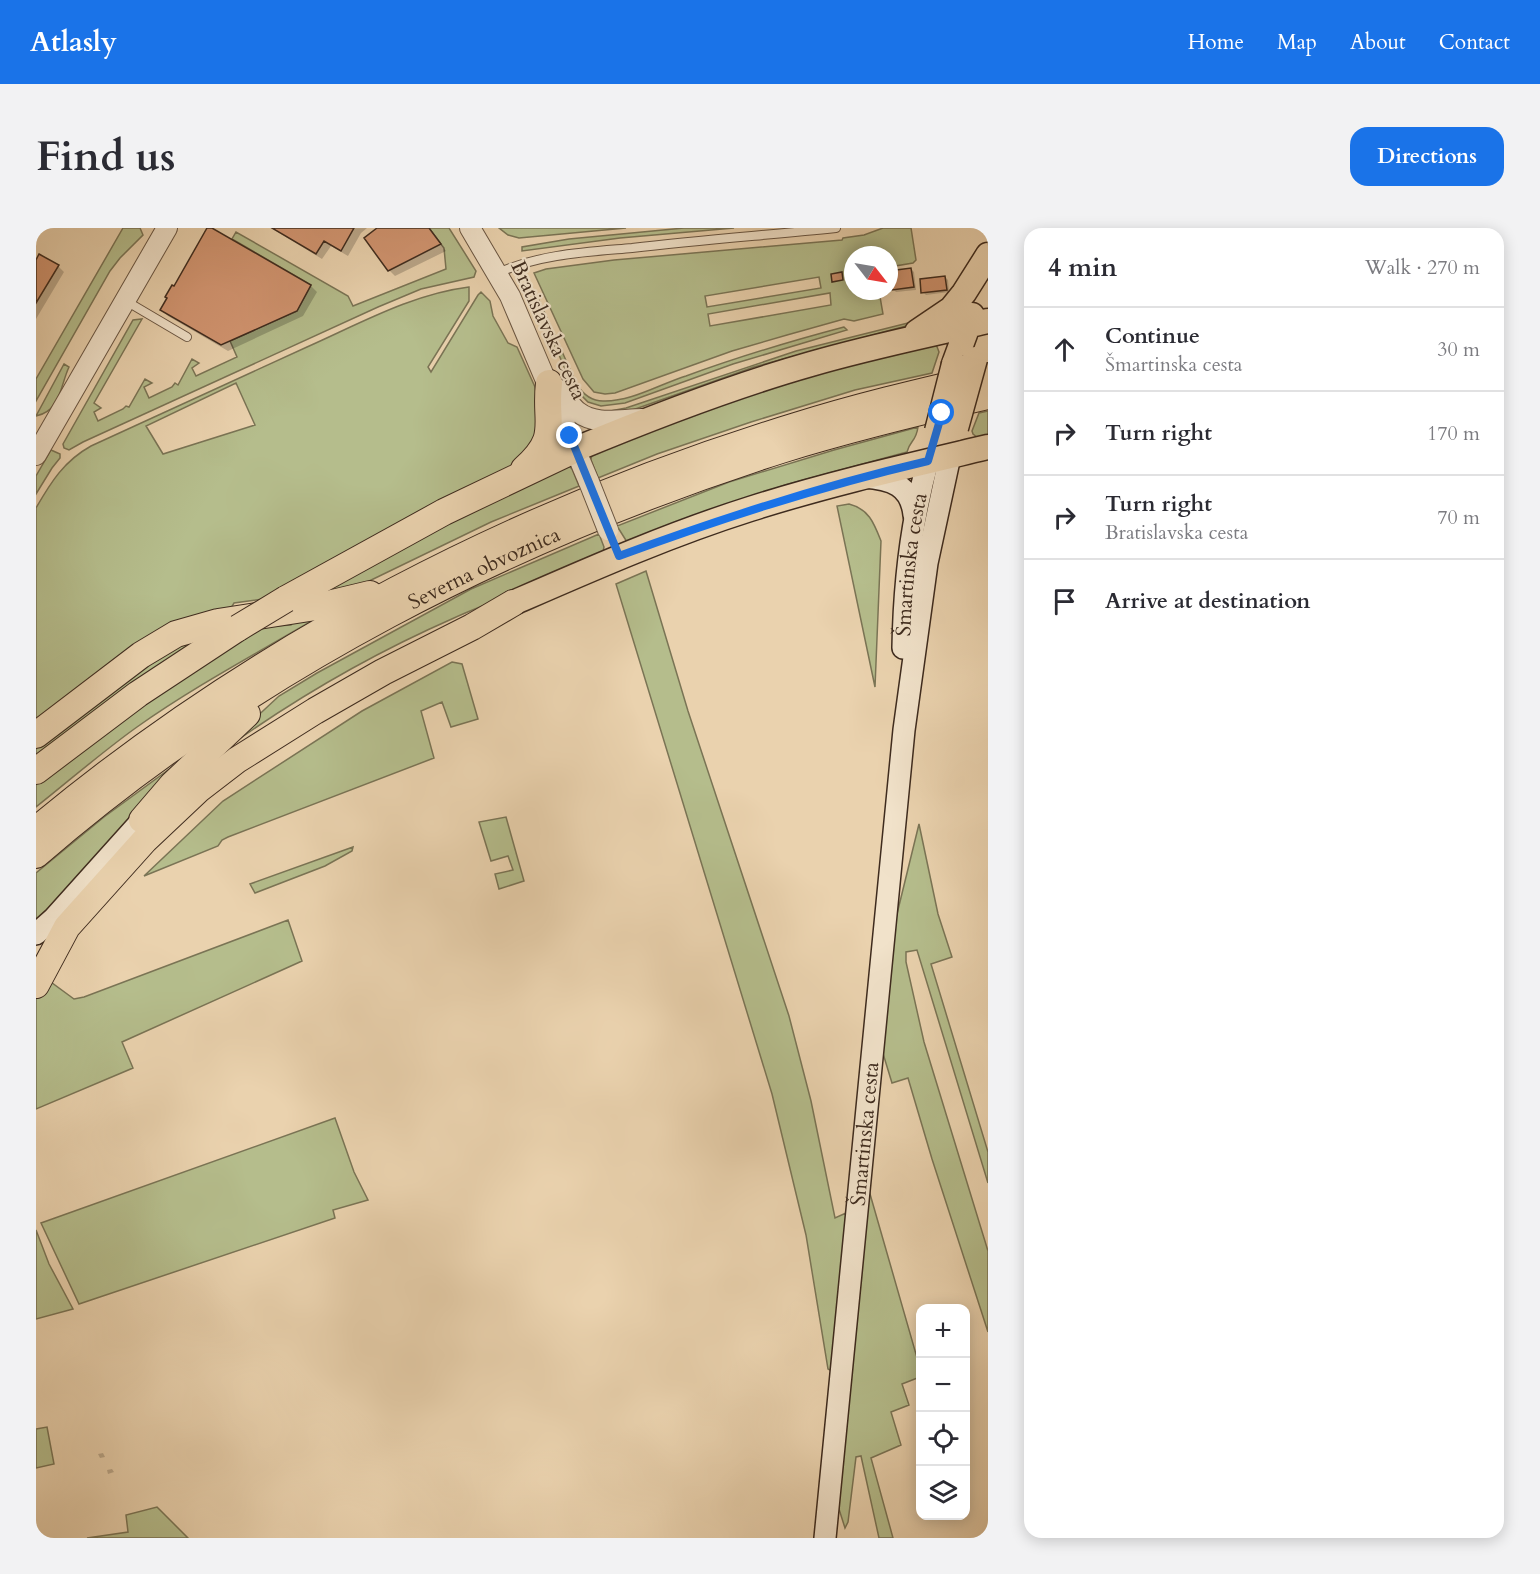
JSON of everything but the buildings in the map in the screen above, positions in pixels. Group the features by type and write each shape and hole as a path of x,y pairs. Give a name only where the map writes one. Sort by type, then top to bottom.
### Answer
{"highway":[{"name":"Severna obvoznica","path":"36,830 124,760 218,695 304,642 413,582 505,536 577,505 724,449 866,406 972,367"},
{"path":"517,476 536,458 546,441 550,421 546,404 549,383"},
{"name":"Severna obvoznica","path":"36,855 174,747 255,693 343,641 462,578 530,546 644,498 793,446 988,396"},
{"path":"36,771 138,694 286,599 386,543 517,476 576,449"},
{"path":"36,735 141,655 176,634 218,622 352,599 413,582"},
{"path":"36,985 67,927 151,834 198,790 237,760 325,705 513,603"},
{"path":"142,820 172,785 220,738 256,706 343,641"}],"main road":[{"path":"905,340 951,309 988,255"},
{"name":"Šmartinska cesta","path":"904,730 903,631 914,520 972,367 981,324 988,266"},
{"path":"576,449 646,420 778,374 905,340 981,324"},
{"path":"36,934 54,918 142,820 220,757 337,684 470,616 513,603 619,556 747,510 861,477 988,447"},
{"name":"Šmartinska cesta","path":"825,1538 904,730 939,458"},
{"path":"861,477 879,478 905,490 912,502 914,520"},
{"path":"36,963 54,918"}],"street":[{"path":"36,455 44,435 167,228"},
{"name":"Bratislavska cesta","path":"470,228 510,296 549,383 619,556"},
{"path":"549,383 564,394 579,412 589,418 597,421 646,420"}],"lane":[{"path":"498,273 533,261 573,254 773,231 836,228"},
{"path":"125,301 187,337"}],"green space":[{"path":"123,228 140,228 143,235 110,271 36,401 36,379"},
{"path":"429,228 449,228 476,271 474,277 421,289 69,450 64,448 63,444 133,320 142,319 94,403 101,408 94,412 98,421 126,406 129,407 145,379 152,383 144,387 149,398 172,387 175,383 178,385 192,359 199,363 192,368 196,376 237,357 230,341 297,311 311,285 232,239 236,232 348,296 353,306 446,269 444,248"},
{"path":"499,228 626,228 519,238 508,235"},
{"path":"684,228 734,228 620,238 522,251 522,247 569,239"},
{"path":"883,228 911,228 916,260 913,263 898,266 898,246 844,246 844,300 881,300 883,314 854,321 844,319 732,351 615,393 594,392 583,379 534,273 546,269 614,260 842,240 864,235","holes":["819,277 821,288 707,307 705,296","830,293 831,305 710,326 708,314"]},
{"path":"469,287 469,301 428,367 431,372 481,292 490,301 493,316 508,343 517,347 535,387 543,416 524,461 271,598 234,603 228,613 36,725 36,508 66,465 91,446 366,320 406,303","holes":["236,383 255,425 163,454 146,426"]},
{"path":"538,298 577,385 588,396 599,401 614,401 635,396 725,362 844,327 847,330 733,364 625,403 601,406 588,402 573,387 535,300"},
{"path":"924,319 906,326 754,367 627,412 603,416 588,408 605,412 626,408 796,351"},
{"path":"936,344 939,352 932,373 855,390 751,422 657,454 598,478 591,460 592,453 821,367"},
{"path":"64,364 69,367 55,403 50,409 36,416"},
{"path":"988,411 988,439 982,441 972,431 979,413"},
{"path":"918,427 907,452 785,485 627,542 617,526 729,482"},
{"path":"51,450 60,454 60,458 36,494 36,476"},
{"path":"568,465 579,486 491,522 363,584 306,598 439,525"},
{"path":"849,504 866,513 881,541 875,687 837,506"},
{"path":"599,534 604,547 603,552 586,562 549,580 454,618 365,661 279,712 225,749 224,747 279,696 317,673 471,589"},
{"path":"646,571 688,711 789,1016 811,1101 835,1218 846,1213 832,1371 828,1369 806,1235 772,1094 616,584"},
{"path":"295,618 313,618 310,622 179,699 137,727 36,807 36,781 43,775 257,627 291,625"},
{"path":"219,630 36,759 36,747 164,651"},
{"path":"452,662 462,664 478,719 451,727 442,702 421,711 434,758 228,837 218,846 144,876 223,801 362,711"},
{"path":"194,751 36,925 36,873 104,817"},
{"path":"506,817 524,881 499,889 495,874 513,870 508,856 491,861 479,822"},
{"path":"919,824 938,914 952,957 931,964 988,1152 988,1183 917,950 906,952 906,962 924,1042 988,1251 988,1332 908,1078 892,1083 881,1047 896,918"},
{"path":"353,847 352,851 325,866 255,893 250,884"},
{"path":"288,920 302,961 122,1042 133,1068 36,1109 36,993 48,980 74,999 84,997"},
{"path":"335,1118 354,1172 368,1200 333,1210 335,1218 79,1304 41,1223"},
{"path":"866,1180 916,1354 916,1379 902,1384 909,1405 891,1412 901,1445 871,1458 893,1538 879,1538 861,1456 856,1457 848,1522 845,1528 838,1506"},
{"path":"36,1230 49,1264 73,1309 36,1319"},
{"path":"47,1427 54,1464 36,1468 36,1429"},
{"path":"157,1507 188,1538 87,1538 128,1532 126,1515"}],"route":[{"path":"570,436 619,556 747,510 861,477 928,461 942,413"}]}
